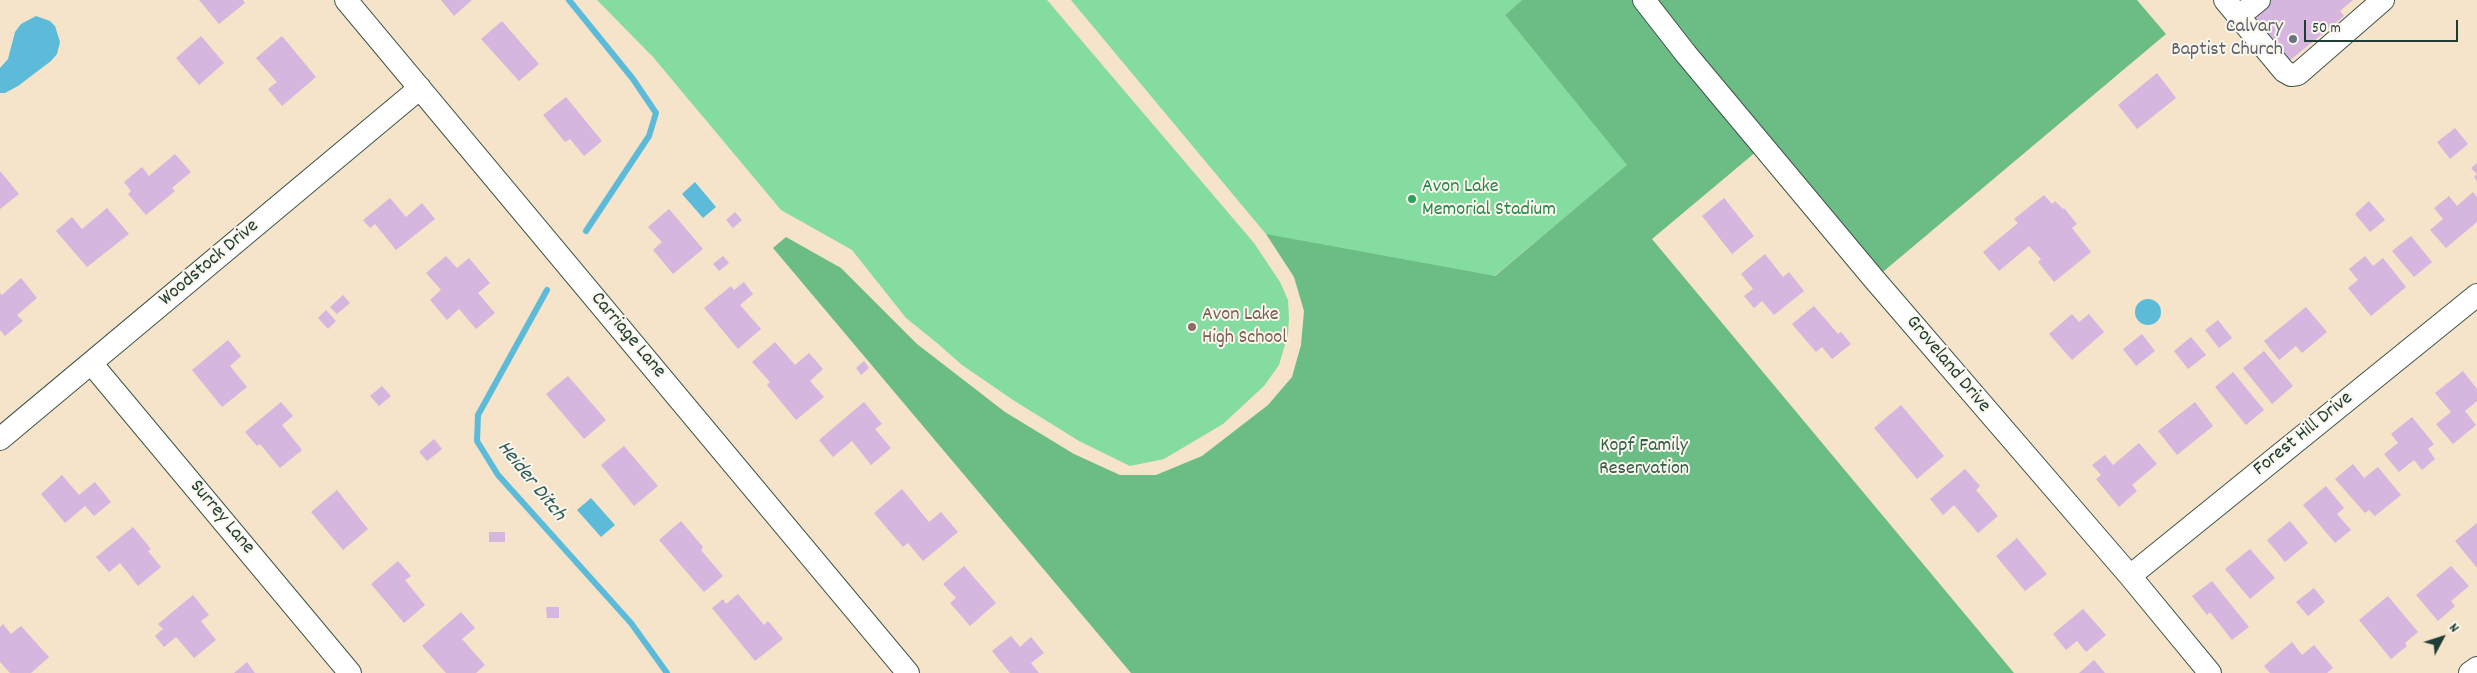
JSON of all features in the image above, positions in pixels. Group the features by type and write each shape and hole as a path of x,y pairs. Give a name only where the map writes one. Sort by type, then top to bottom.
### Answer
{"street":[{"name":"Carriage Lane","path":"346,0 908,673"},
{"name":"Groveland Drive","path":"1644,0 1686,54 1887,294 2130,576 2210,673"},
{"path":"2259,0 2232,8 2284,71 2291,75 2298,74 2383,0"},
{"name":"Woodstock Drive","path":"0,439 420,88"},
{"name":"Forest Hill Drive","path":"2130,576 2477,295"},
{"name":"Surrey Lane","path":"91,363 350,673"},
{"path":"2470,673 2477,668"}],"green space":[{"path":"597,0 1047,0 1254,243 1280,282 1288,300 1289,318 1288,334 1279,365 1264,386 1223,424 1164,459 1130,466 1079,441 1013,400 962,365 906,318 852,250 781,210 653,57"},
{"name":"Avon Lake Memorial Stadium","path":"1071,0 1522,0 1505,15 1628,165 1380,371"},
{"name":"Kopf Family Reservation","path":"1522,0 1644,0 1763,146 1652,239 2014,673 1131,673 773,248 786,237 841,268 917,344 1005,412 1074,454 1120,475 1156,475 1202,456 1268,405 1292,377 1301,345 1304,311 1294,277 1266,234 1495,276 1627,165 1505,15"},
{"path":"1653,0 2137,0 2166,34 1878,276"}],"water":[{"path":"36,16 50,21 55,26 60,42 57,54 51,61 18,86 5,93 0,93 0,68 8,59 15,32 21,24"},
{"path":"695,182 716,207 703,218 682,194"},
{"path":"2148,299 2157,303 2161,312 2157,321 2148,325 2139,321 2135,312 2139,303"},
{"path":"591,498 615,525 601,537 577,510"}],"building":[{"path":"199,0 243,0 245,3 219,24"},
{"path":"441,0 472,0 454,16"},
{"name":"Calvary Baptist Church","path":"2271,0 2353,0 2340,11 2344,16 2288,62 2251,16"},
{"path":"502,21 539,64 519,81 481,39"},
{"path":"201,36 224,63 199,85 176,58"},
{"path":"282,36 316,77 282,106 268,89 277,82 256,58"},
{"path":"2157,73 2176,98 2137,129 2118,105"},
{"path":"566,97 602,141 584,156 570,139 565,142 543,115"},
{"path":"2455,128 2468,144 2450,159 2437,142"},
{"path":"175,154 191,172 172,188 175,191 146,215 128,194 131,191 124,182 142,167 149,176"},
{"path":"2477,163 2477,174 2471,168"},
{"path":"0,171 19,194 0,209"},
{"path":"2473,192 2477,197 2477,222 2446,248 2430,230 2443,219 2434,208 2449,196 2457,206"},
{"path":"2044,195 2052,204 2055,201 2064,208 2077,224 2072,228 2091,252 2054,282 2038,262 2041,259 2029,246 1999,271 1983,252 2018,223 2014,219"},
{"path":"390,198 406,217 422,203 435,219 396,250 375,224 370,228 363,220"},
{"path":"1724,198 1754,236 1732,254 1702,216"},
{"path":"2369,201 2385,220 2370,232 2355,214"},
{"path":"107,208 129,234 87,267 56,231 72,217 82,229"},
{"path":"669,209 703,249 673,274 653,250 662,242 648,227"},
{"path":"735,212 742,220 733,228 726,220"},
{"path":"2411,236 2432,262 2414,277 2392,251"},
{"path":"1765,254 1783,277 1789,272 1804,291 1774,315 1762,301 1754,308 1744,296 1753,289 1741,274"},
{"path":"446,256 457,268 469,258 490,283 478,293 495,313 476,329 459,309 447,320 430,300 441,290 426,273"},
{"path":"723,256 729,263 719,271 713,264"},
{"path":"2365,256 2373,266 2383,258 2406,287 2371,316 2348,288 2358,280 2349,269"},
{"path":"21,278 37,298 17,315 23,321 5,336 0,330 0,293 2,295"},
{"path":"744,282 753,294 740,305 761,329 738,349 704,308 731,286 734,290"},
{"path":"343,295 350,303 337,314 330,307"},
{"path":"1814,306 1838,334 1841,332 1851,344 1832,359 1822,347 1816,352 1792,324"},
{"path":"2306,307 2327,332 2302,353 2296,346 2279,360 2264,341"},
{"path":"326,310 336,321 328,329 318,318"},
{"path":"2072,314 2079,322 2089,314 2104,332 2072,360 2049,334"},
{"path":"2218,320 2232,338 2219,348 2205,330"},
{"path":"2142,334 2155,351 2136,366 2123,349"},
{"path":"2191,337 2206,355 2188,369 2174,351"},
{"path":"228,340 241,356 230,366 247,387 222,407 192,370"},
{"path":"775,342 795,365 809,353 823,369 810,381 824,397 796,420 767,385 770,382 752,362"},
{"path":"2264,351 2293,386 2272,404 2243,368"},
{"path":"864,361 869,368 861,375 856,368"},
{"path":"2463,371 2477,389 2477,401 2465,411 2476,425 2453,444 2436,424 2451,412 2435,393"},
{"path":"2233,372 2264,410 2246,425 2215,387"},
{"path":"568,376 606,420 584,439 546,394"},
{"path":"382,386 391,396 379,406 370,396"},
{"path":"281,402 293,416 282,425 302,450 280,468 260,444 257,446 245,432"},
{"path":"864,402 882,424 875,429 891,448 871,465 852,441 833,457 819,440"},
{"path":"2195,402 2213,426 2177,455 2158,431"},
{"path":"1901,405 1944,456 1917,479 1874,428"},
{"path":"2412,417 2434,444 2428,449 2435,459 2422,470 2414,460 2399,472 2384,454 2398,443 2391,434"},
{"path":"434,439 442,449 427,461 419,452"},
{"path":"2139,443 2157,464 2132,485 2137,491 2119,507 2096,479 2101,475 2092,465 2105,455 2113,465"},
{"path":"624,446 658,486 634,506 601,465"},
{"path":"2353,464 2364,478 2378,467 2401,495 2375,516 2369,510 2365,513 2335,479"},
{"path":"1965,469 1980,486 1976,490 1998,516 1978,533 1954,505 1943,515 1930,499"},
{"path":"62,475 79,495 95,482 111,502 94,516 85,506 65,523 41,494"},
{"path":"2326,486 2344,508 2337,514 2351,530 2335,543 2303,505"},
{"path":"902,489 929,522 941,512 958,532 923,561 908,543 903,547 874,513"},
{"path":"337,490 368,529 343,550 311,512"},
{"path":"681,521 703,547 701,550 723,576 704,592 659,540"},
{"path":"2290,521 2308,543 2285,562 2267,540"},
{"path":"2477,523 2477,568 2455,541"},
{"path":"133,527 151,549 148,551 161,567 138,586 120,563 109,572 96,557"},
{"path":"489,532 505,532 505,542 489,542"},
{"path":"2017,538 2047,574 2025,591 1996,556"},
{"path":"2250,549 2275,578 2250,599 2225,569"},
{"path":"398,561 411,576 405,580 425,605 404,623 371,584"},
{"path":"964,566 996,603 970,626 950,603 956,598 943,584"},
{"path":"2451,566 2469,586 2451,601 2455,606 2438,621 2416,595"},
{"path":"2212,581 2249,627 2232,640 2210,612 2207,615 2192,596"},
{"path":"2314,588 2325,602 2308,616 2296,602"},
{"path":"738,594 764,625 768,621 783,639 755,661 712,608 723,599 726,604"},
{"path":"193,595 209,615 201,621 216,640 194,658 176,637 164,647 155,636 163,629 158,624"},
{"path":"2388,596 2418,632 2405,643 2407,646 2391,659 2359,620"},
{"path":"546,607 559,607 559,618 547,618"},
{"path":"2083,609 2106,635 2086,652 2077,641 2066,650 2053,634"},
{"path":"461,612 475,628 462,639 485,665 476,673 446,673 422,646"},
{"path":"3,624 11,634 21,626 49,657 31,673 10,673 0,662 0,627"},
{"path":"1011,636 1020,647 1031,637 1044,653 1031,663 1039,673 1010,673 992,651"},
{"path":"2292,642 2302,655 2314,645 2333,668 2327,673 2270,673 2264,666"},
{"path":"2094,660 2105,673 2079,673"},
{"path":"247,662 255,673 234,673"}],"waterway":[{"name":"Heider Ditch","path":"569,0 633,79 656,113 649,136 586,231"},
{"name":"Heider Ditch","path":"547,290 478,415 477,441 498,475 631,623 667,673"}],"place":[{"name":"Calvary Baptist Church","path":"2293,39"},
{"name":"Avon Lake Memorial Stadium","path":"1412,199"},
{"name":"Avon Lake High School","path":"1192,327"}]}
